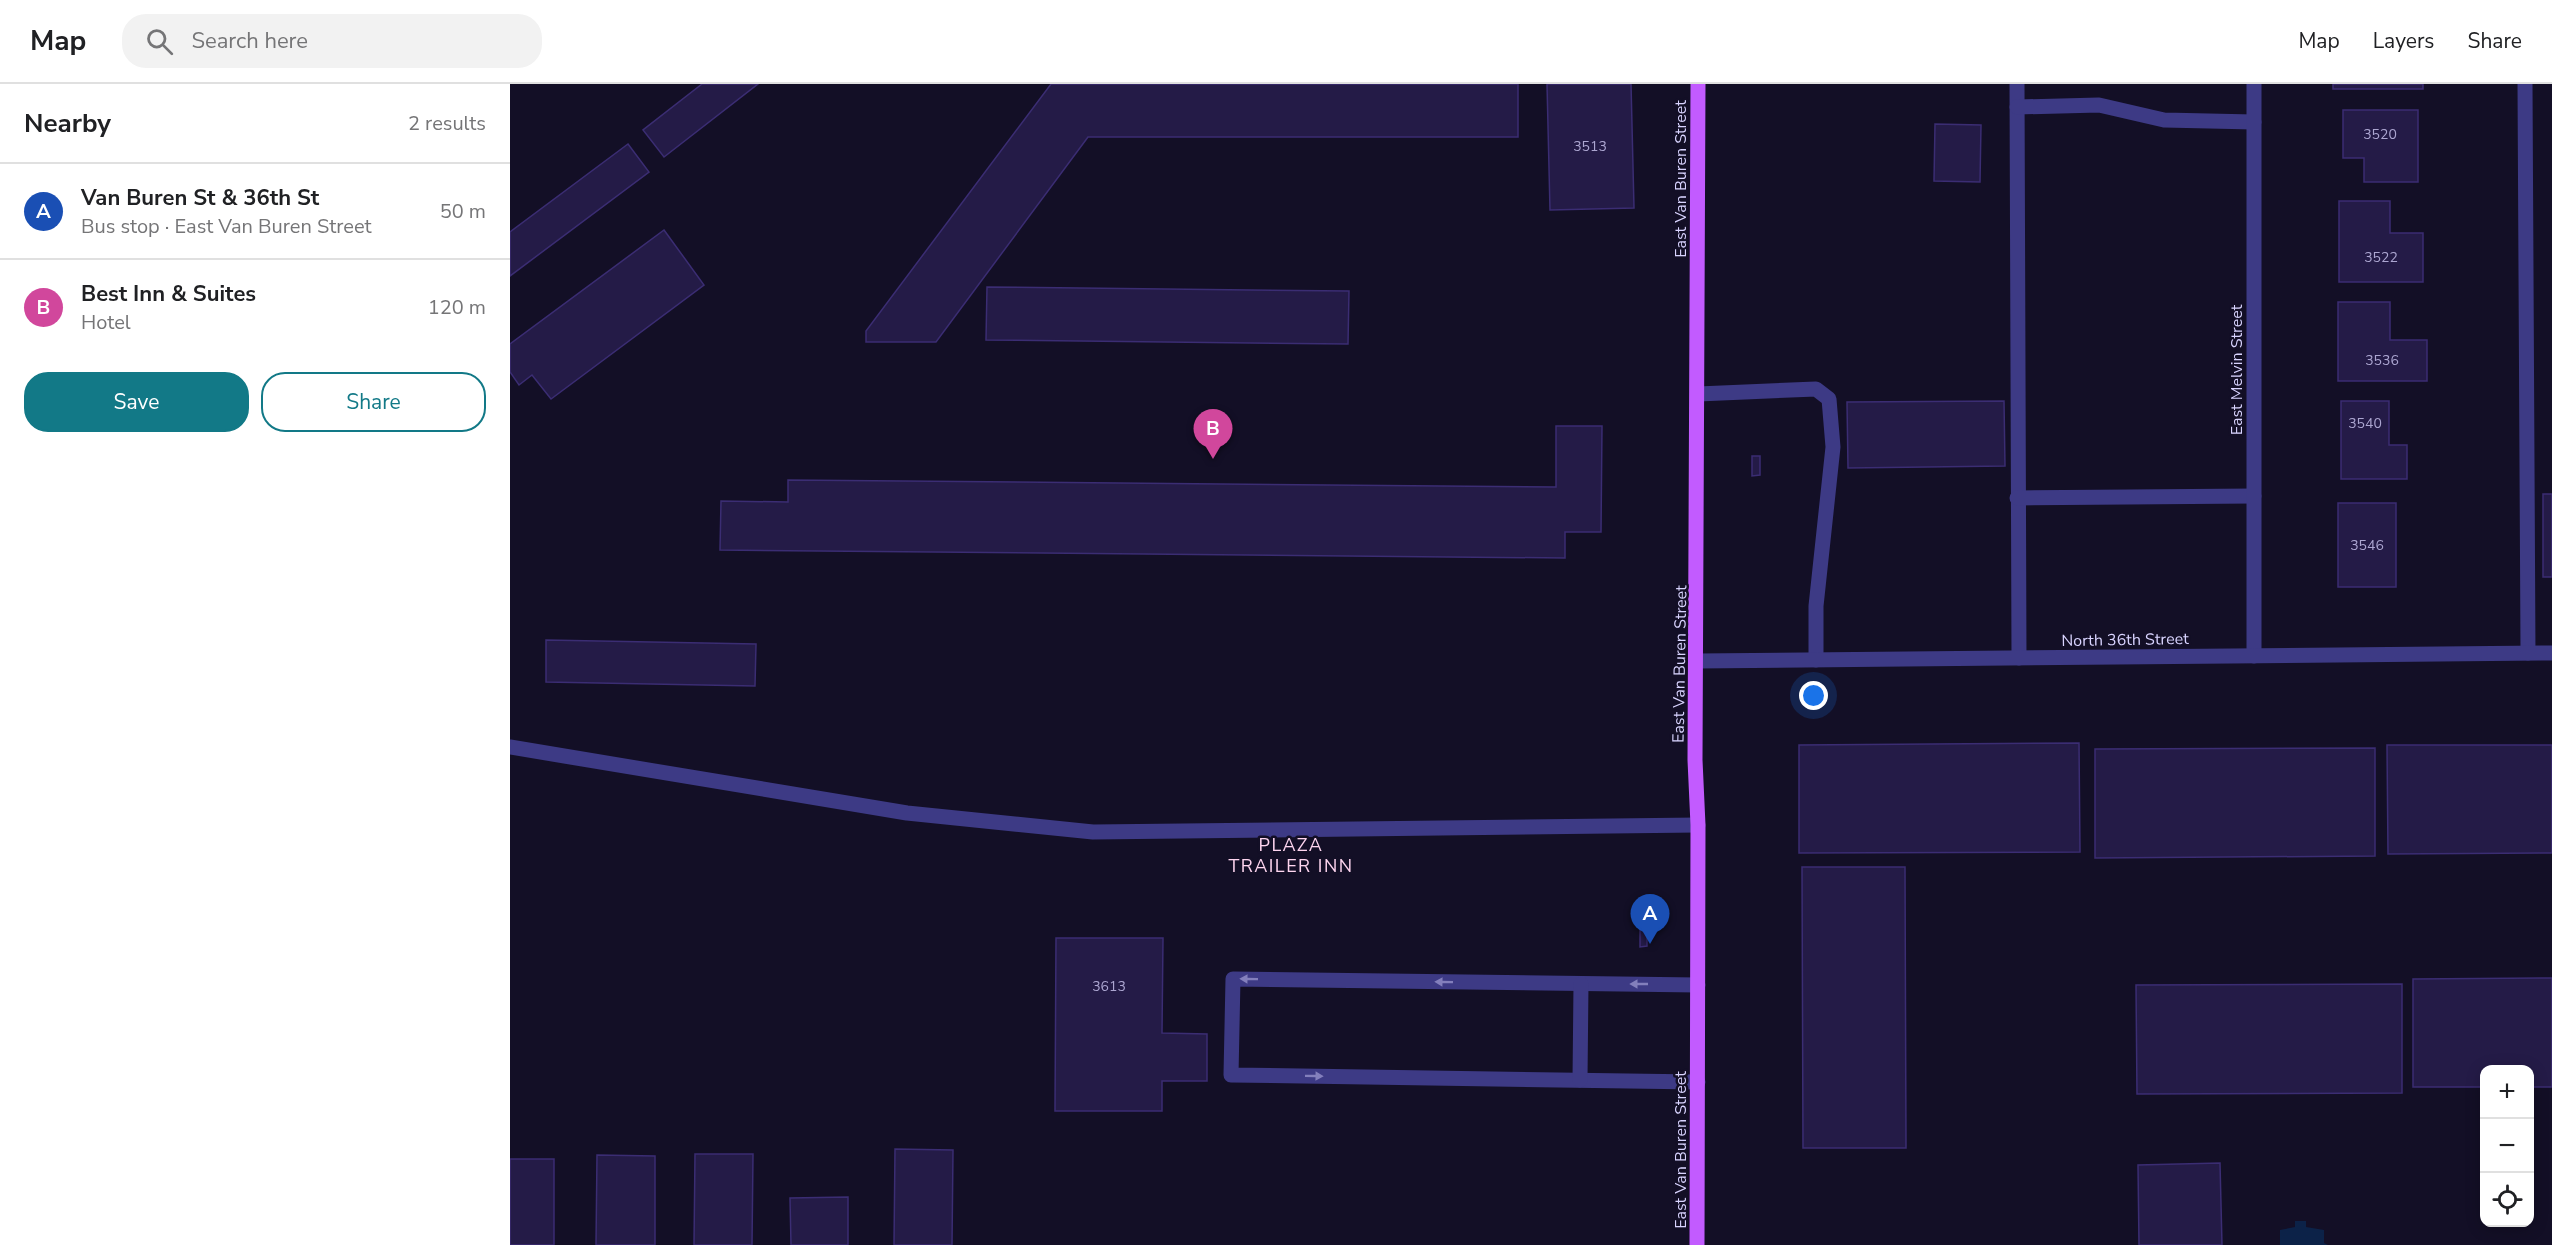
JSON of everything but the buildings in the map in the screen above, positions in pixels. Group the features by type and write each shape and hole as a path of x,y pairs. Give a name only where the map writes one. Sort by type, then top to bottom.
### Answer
{"main road":[{"name":"East Van Buren Street","path":"1697,1245 1698,825 1695,760 1698,662 1698,84"}],"street":[{"path":"2017,84 2019,658"},
{"name":"East Melvin Street","path":"2254,84 2254,656"},
{"path":"2525,84 2528,653"},
{"path":"2017,107 2099,105 2164,120 2254,122"},
{"path":"1698,394 1816,389 1829,399 1833,447 1816,606 1816,660"},
{"path":"2017,498 2254,496"},
{"name":"North 36th Street","path":"1698,662 2552,653"},
{"path":"510,747 907,813 1093,832 1698,825"},
{"path":"1698,985 1233,979 1231,1075 1698,1082"},
{"path":"1580,1080 1581,984"}],"water":[{"path":"2295,1221 2306,1221 2306,1227 2324,1230 2324,1243 2328,1245 2280,1245 2280,1230 2295,1227"}],"place":[{"name":"Best Inn & Suites","path":"1213,459"},
{"name":"Van Buren St & 36th St","path":"1650,944"}],"district":[{"name":"PLAZA TRAILER INN","path":"1291,855"}]}
